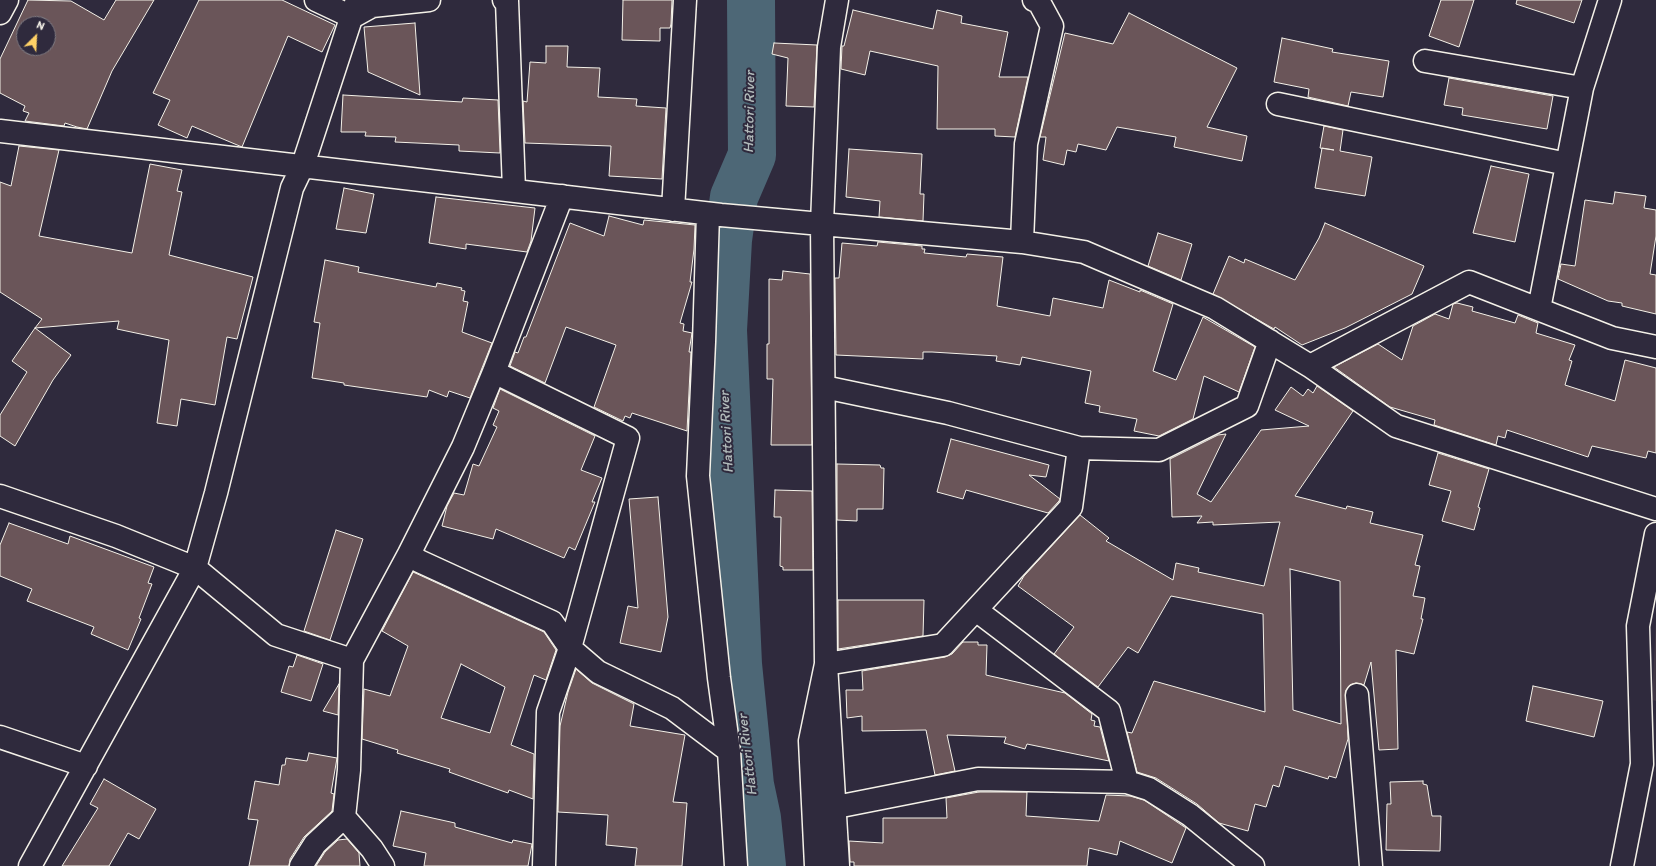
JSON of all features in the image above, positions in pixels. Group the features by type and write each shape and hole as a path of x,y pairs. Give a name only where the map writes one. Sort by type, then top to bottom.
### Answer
{"street":[{"path":"0,13 7,0"},
{"path":"316,0 355,8 429,0"},
{"path":"504,0 507,1 514,190"},
{"path":"673,210 684,0"},
{"path":"837,0 829,47 822,224 826,664 836,807 838,866"},
{"path":"1022,242 1026,144 1052,26 1039,2 1034,0"},
{"path":"1539,309 1582,88 1610,0"},
{"path":"30,866 195,568 216,493 292,188 303,165 355,8"},
{"path":"1425,61 1582,88"},
{"path":"1278,104 1567,164"},
{"path":"0,131 303,165 708,214 1022,242 1084,252 1215,308 1310,366 1396,426 1656,509"},
{"path":"301,866 315,844 344,817 349,770 352,660 409,554 463,447 494,372 562,196"},
{"path":"708,214 698,476 719,678 729,751 736,866"},
{"path":"1310,366 1469,282 1612,338 1656,347"},
{"path":"824,387 948,412 1079,448 1159,450 1247,406 1270,342"},
{"path":"494,372 628,438 570,648 548,712 544,866"},
{"path":"826,664 943,645 1071,508 1079,448"},
{"path":"0,496 116,536 195,568 276,635 352,660"},
{"path":"1622,866 1642,764 1638,626 1656,534"},
{"path":"409,554 419,561 552,622 570,648 598,672 672,708 729,751"},
{"path":"976,610 1109,711 1127,782"},
{"path":"816,866 810,741 826,664"},
{"path":"1357,695 1371,866"},
{"path":"0,737 86,766"},
{"path":"836,807 978,779 1127,782 1149,789 1190,814 1253,866"},
{"path":"344,817 372,849 383,866"}],"shaded area":[{"path":"1656,619 1656,701 1652,700"}],"building":[{"path":"28,0 71,1 104,20 116,0 154,0 112,71 87,129 65,123 64,126 25,121 29,113 23,111 25,106 0,93 0,59 16,25 16,56 56,56 56,16 20,16"},
{"path":"199,0 282,0 335,25 322,52 288,36 242,147 192,126 187,138 158,125 170,100 153,93"},
{"path":"623,0 672,0 670,28 660,28 660,41 622,40"},
{"path":"1441,0 1474,0 1459,47 1429,36"},
{"path":"1517,0 1582,0 1574,23 1516,4"},
{"path":"853,10 933,29 937,10 962,16 961,23 1008,32 999,77 1028,77 1015,137 995,136 995,129 937,129 938,66 870,51 865,75 841,69 842,46 844,46"},
{"path":"1129,13 1237,68 1207,127 1247,136 1242,161 1174,147 1176,137 1117,127 1106,150 1078,144 1076,152 1067,150 1064,165 1043,160 1046,137 1040,137 1065,33 1113,44"},
{"path":"415,23 420,95 368,72 364,27"},
{"path":"1282,38 1333,49 1332,52 1389,61 1383,97 1351,92 1348,106 1308,97 1309,89 1274,82"},
{"path":"774,43 817,45 814,107 786,106 788,58 772,54"},
{"path":"546,46 568,46 567,67 600,68 598,97 637,99 636,106 666,108 662,179 609,176 611,146 525,143 523,101 527,102 530,62 546,63"},
{"path":"1449,78 1553,96 1547,129 1462,115 1463,108 1444,105"},
{"path":"343,95 462,102 463,98 498,100 500,153 459,151 459,145 395,142 396,137 365,136 366,132 341,132"},
{"path":"1324,126 1343,130 1340,151 1372,157 1365,196 1315,188 1322,148 1320,148"},
{"path":"19,146 59,150 39,236 132,253 150,164 182,170 177,191 182,192 169,255 253,277 237,339 227,337 215,405 181,399 177,426 157,423 169,340 117,329 119,321 35,328 42,319 0,292 0,182 11,186"},
{"path":"849,149 922,154 920,194 924,194 923,221 879,217 880,201 846,197"},
{"path":"1491,166 1529,174 1515,242 1473,233"},
{"path":"344,188 374,194 366,233 336,229"},
{"path":"1615,192 1646,196 1644,208 1656,210 1656,236 1650,274 1656,275 1656,314 1622,306 1622,303 1608,301 1558,279 1561,264 1575,266 1585,200 1613,204"},
{"path":"436,197 535,208 531,241 527,252 466,244 466,249 429,243"},
{"path":"609,216 643,225 644,220 695,225 690,282 692,282 680,323 684,324 683,331 692,333 689,352 691,352 687,431 632,413 630,418 625,416 623,421 594,407 616,345 566,327 545,383 510,366 515,352 518,353 524,337 526,337 570,223 604,236"},
{"path":"1325,223 1424,266 1412,294 1345,328 1302,345 1275,327 1274,329 1213,294 1229,256 1244,263 1245,259 1295,280 1319,238"},
{"path":"1158,233 1192,244 1181,280 1148,266"},
{"path":"878,242 922,246 922,249 925,249 924,253 966,257 967,254 1003,257 997,306 1050,316 1053,298 1103,308 1109,280 1140,292 1140,290 1173,304 1153,371 1176,380 1203,317 1255,347 1239,392 1204,376 1193,419 1159,436 1134,431 1137,419 1099,412 1100,406 1085,403 1091,371 1022,357 1020,365 996,361 997,356 932,352 923,352 923,359 836,355 835,278 839,278 842,243 877,246"},
{"path":"325,260 359,267 358,272 436,287 437,283 462,288 461,290 465,291 463,301 468,302 462,332 492,343 470,398 449,391 447,397 429,390 427,397 344,385 344,383 312,378 320,323 314,322"},
{"path":"783,271 810,274 812,445 771,445 773,379 767,379 767,344 769,344 769,279 782,280"},
{"path":"1457,303 1473,307 1472,311 1515,323 1518,315 1538,323 1536,333 1575,345 1569,360 1572,361 1565,385 1615,401 1625,360 1656,368 1656,453 1648,451 1646,458 1592,446 1588,457 1507,430 1505,438 1498,436 1496,445 1434,425 1435,420 1390,407 1334,367 1378,344 1402,360 1413,326 1435,314 1449,319 1453,304"},
{"path":"35,328 71,355 53,380 15,446 0,436 0,415 27,372 12,361"},
{"path":"1317,386 1353,411 1295,496 1346,509 1347,506 1373,512 1370,523 1423,535 1415,565 1420,566 1413,596 1425,598 1421,619 1423,619 1414,654 1396,650 1398,749 1379,750 1371,662 1364,685 1356,683 1350,685 1346,690 1348,739 1336,778 1329,776 1328,779 1285,766 1279,787 1273,785 1266,807 1255,804 1248,831 1219,823 1197,804 1156,778 1137,772 1127,732 1132,733 1154,681 1265,712 1263,614 1171,596 1138,653 1128,647 1098,687 1054,654 1074,627 1018,586 1024,576 1080,515 1109,538 1106,541 1173,580 1176,563 1199,568 1198,572 1264,586 1280,522 1213,525 1213,522 1197,523 1202,516 1172,517 1170,459 1218,435 1226,434 1197,494 1211,502 1261,430 1309,426 1275,410 1291,387 1303,396 1308,389 1313,393","holes":["1290,569 1340,581 1341,724 1293,710"]},
{"path":"500,389 595,436 581,470 602,478 592,502 595,502 575,550 569,547 564,558 496,529 493,539 442,526 447,506 454,493 464,495 473,464 479,466 497,427 493,425 499,411 493,408"},
{"path":"951,439 1049,465 1046,477 1029,475 1060,499 1059,501 1048,513 966,490 963,499 937,492"},
{"path":"1438,453 1489,469 1478,507 1480,508 1474,530 1442,521 1451,491 1429,485"},
{"path":"837,464 880,465 881,468 884,468 883,509 857,509 857,521 837,520"},
{"path":"775,490 812,491 813,570 783,570 783,567 780,566 781,517 774,517"},
{"path":"658,497 668,617 661,652 620,643 628,606 638,608 629,499"},
{"path":"9,523 68,544 70,536 154,567 148,583 152,584 139,618 141,619 128,650 91,634 94,627 27,601 32,589 0,576 0,545"},
{"path":"336,530 363,539 330,640 304,631"},
{"path":"413,572 544,632 556,650 546,680 534,675 511,745 534,754 533,799 509,790 508,793 449,772 450,769 397,753 398,750 362,739 364,689 390,696 408,646 382,631","holes":["461,664 505,687 490,733 441,718"]},
{"path":"838,600 924,600 923,636 838,649"},
{"path":"963,642 978,642 978,645 987,645 986,675 1065,693 1092,714 1091,720 1095,721 1094,726 1100,727 1109,761 1027,744 1025,749 1004,743 1006,737 947,735 955,771 935,775 926,730 862,731 862,716 847,718 846,690 863,690 862,671 945,657 952,654"},
{"path":"297,655 323,664 311,701 281,692 289,666 293,667"},
{"path":"576,669 592,683 634,704 630,726 685,735 673,802 687,803 682,866 635,866 637,848 606,845 608,815 558,812 560,726 568,692"},
{"path":"339,684 338,715 323,711"},
{"path":"1533,686 1603,701 1594,737 1526,721"},
{"path":"309,753 337,758 331,793 334,794 332,811 304,837 290,859 289,866 249,866 258,820 248,819 255,781 279,785 282,765 285,765 286,758 307,761"},
{"path":"104,779 156,809 139,839 128,833 109,866 62,866 98,808 90,804"},
{"path":"1423,781 1423,784 1427,785 1432,816 1441,816 1440,851 1386,850 1387,804 1391,804 1390,782"},
{"path":"979,792 1027,792 1026,816 1099,821 1106,795 1130,796 1144,800 1186,828 1172,863 1120,841 1117,855 1089,848 1087,866 854,866 854,862 850,862 849,841 883,843 883,818 947,818 946,798"},
{"path":"401,811 455,823 455,827 512,843 513,840 532,844 528,866 424,866 426,853 393,846"},
{"path":"347,839 359,853 360,866 316,866 325,852 338,840"}],"waterway":[{"name":"Hattori River","path":"751,0 752,155 734,197 728,240 723,330 738,664 750,785 757,818 762,866"}]}
